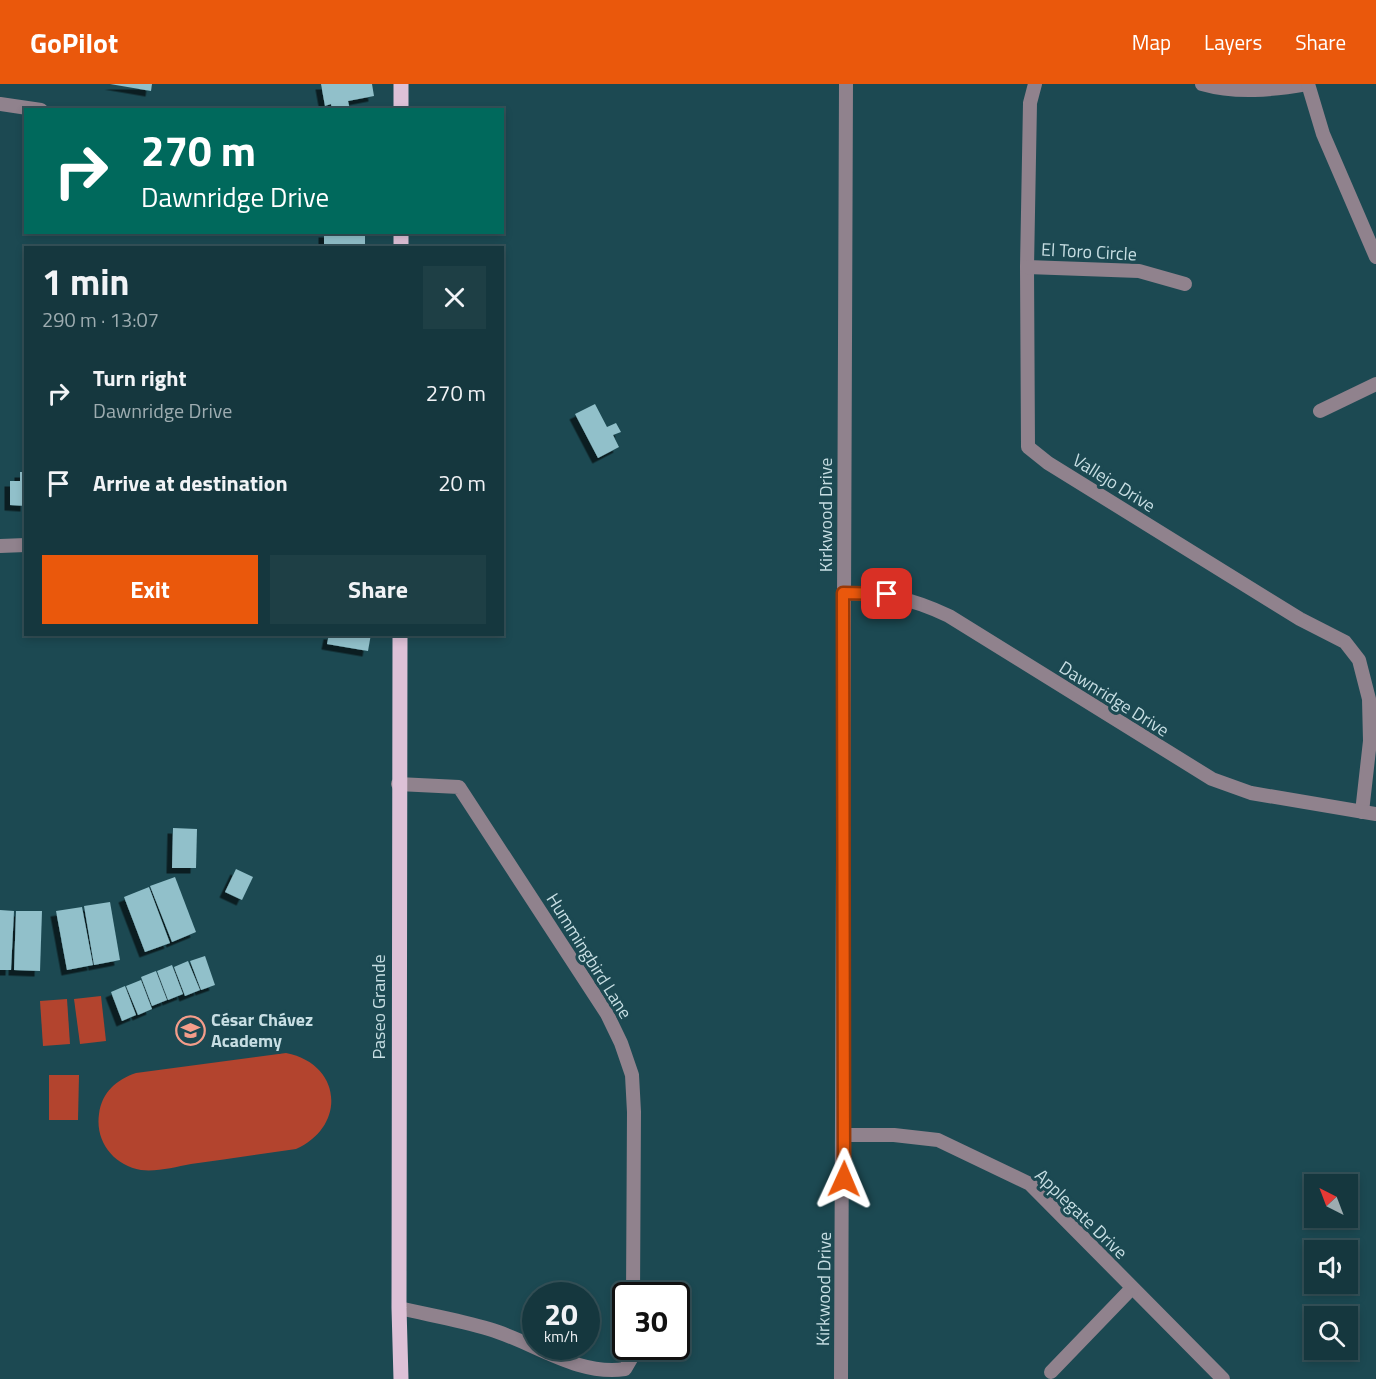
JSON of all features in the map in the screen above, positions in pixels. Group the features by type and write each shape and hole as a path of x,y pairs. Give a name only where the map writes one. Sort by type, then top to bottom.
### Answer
{"main road":[{"path":"401,84 401,108"},
{"name":"Paseo Grande","path":"400,636 398,784 401,1379"}],"street":[{"name":"Kirkwood Drive","path":"842,1379 846,84"},
{"name":"Vallejo Drive","path":"1035,84 1030,103 1027,267 1028,447 1048,463 1300,619 1345,642 1359,660 1369,699 1369,813"},
{"path":"1202,84 1251,91 1307,84 1323,134 1376,257"},
{"path":"0,104 27,108"},
{"name":"El Toro Circle","path":"1027,267 1139,271 1185,284"},
{"path":"1320,411 1376,384"},
{"path":"0,546 24,545"},
{"name":"Dawnridge Drive","path":"843,593 887,594 919,602 949,616 1212,779 1251,793 1369,813"},
{"name":"Hummingbird Lane","path":"398,784 459,788 607,1014 621,1043 632,1075 634,1112 633,1282"},
{"name":"Applegate Drive","path":"844,1135 894,1135 938,1140 1030,1184 1223,1379"},
{"path":"1051,1372 1131,1288"},
{"path":"399,1308 490,1329 555,1357 610,1371 625,1369 630,1360"}],"shaded area":[{"path":"101,996 106,1041 80,1044 74,999"},
{"path":"67,999 70,1044 43,1046 40,1001"},
{"path":"286,1053 305,1059 318,1069 327,1082 331,1096 330,1111 324,1126 313,1139 296,1149 166,1169 141,1170 122,1163 108,1151 103,1143 99,1114 103,1099 116,1083 129,1076 136,1073"},
{"path":"49,1075 79,1075 78,1120 49,1120"}],"building":[{"path":"110,84 152,84 151,91"},
{"path":"321,84 372,84 374,96 348,101 350,108 332,108 331,104 325,106"},
{"path":"324,234 365,234 365,246 324,246"},
{"path":"595,404 607,427 616,423 621,432 613,435 619,447 598,458 575,414"},
{"path":"20,472 24,472 24,506 10,505 10,481 20,481"},
{"path":"329,636 371,636 368,651 327,644"},
{"path":"173,828 197,829 196,868 172,868"},
{"path":"236,869 253,877 242,900 225,892"},
{"path":"175,877 196,932 172,942 150,886"},
{"path":"149,887 170,943 145,952 124,897"},
{"path":"110,902 120,960 94,965 84,906"},
{"path":"82,907 93,965 67,970 56,911"},
{"path":"0,910 14,911 11,970 0,970"},
{"path":"16,911 42,911 40,971 14,970"},
{"path":"205,956 215,985 201,990 190,961"},
{"path":"188,961 200,990 185,996 174,967"},
{"path":"172,965 183,994 168,1000 157,971"},
{"path":"156,971 167,1000 152,1006 141,977"},
{"path":"141,980 152,1009 138,1015 126,986"},
{"path":"125,986 136,1015 122,1021 111,992"}],"place":[{"name":"César Chávez Academy","path":"190,1030"}],"route":[{"path":"844,1179 843,593 887,594"}]}
